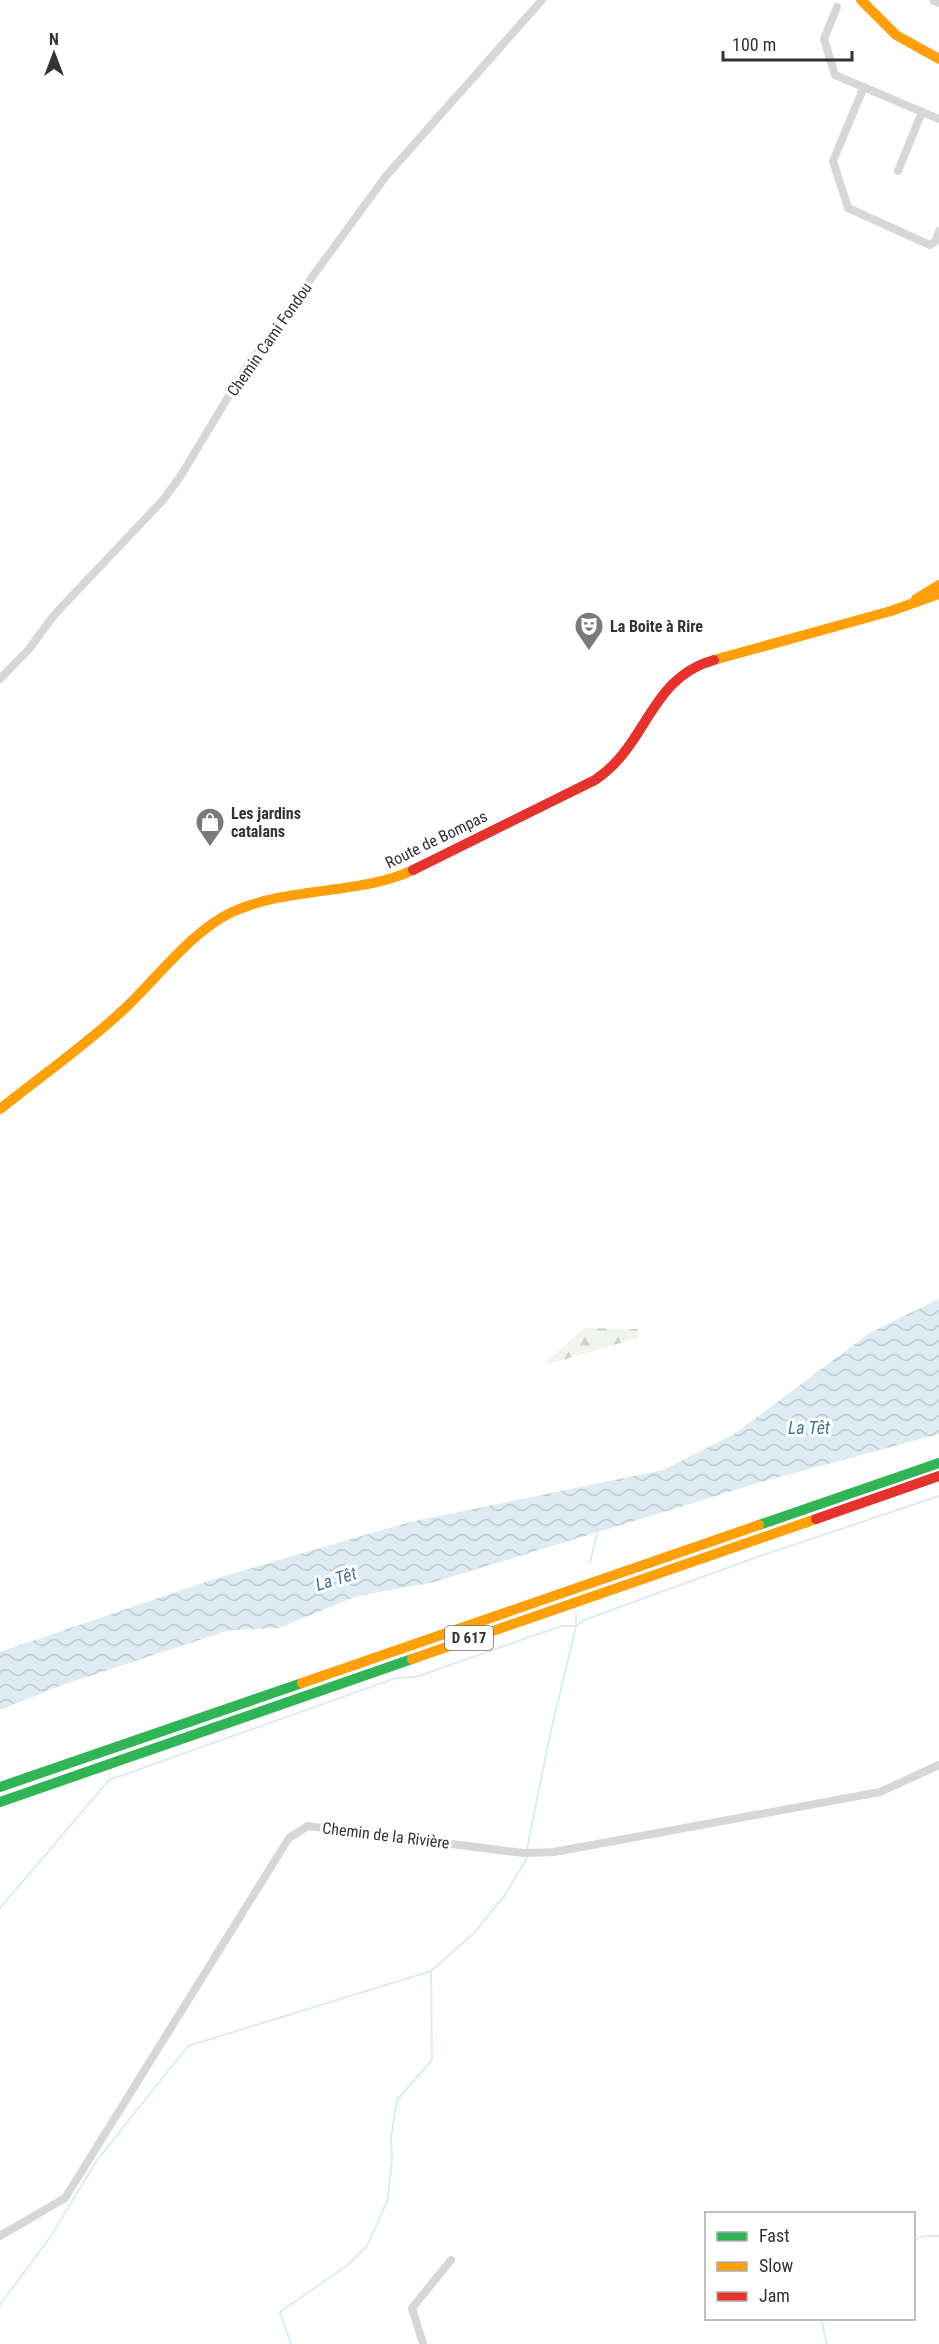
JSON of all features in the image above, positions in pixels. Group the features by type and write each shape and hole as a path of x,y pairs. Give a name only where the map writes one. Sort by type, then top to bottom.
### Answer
{"main road":[{"path":"861,0 878,22 916,49 939,60"},
{"path":"891,611 939,585"},
{"path":"891,611 939,594"},
{"name":"Route de Bompas","path":"0,1109 120,1014 208,926 223,916 287,893 375,882 402,875 595,780 613,768 627,752 665,690 681,674 704,663 891,611"},
{"name":"D 617","path":"0,1788 939,1463"},
{"name":"D 617","path":"0,1802 939,1476"}],"street":[{"name":"Chemin Cami Fondou","path":"0,679 29,649 55,614 163,500 180,477 245,369 386,176 542,0"},
{"path":"837,7 824,39 835,75 939,119"},
{"path":"864,87 833,160 848,208 930,245 935,242 939,231"},
{"path":"898,171 922,112"},
{"name":"Chemin de la Rivière","path":"0,2236 66,2198 289,1838 302,1827 523,1852 554,1852 880,1792 939,1766"},
{"path":"423,2344 412,2308 451,2260"}],"green space":[{"path":"584,1328 638,1329 638,1338 542,1366"}],"water":[{"name":"La Têt","path":"939,1299 939,1434 765,1481 431,1583 357,1596 279,1628 230,1630 65,1684 0,1710 0,1652 214,1579 410,1522 663,1470 734,1434 871,1332"}],"waterway":[{"path":"0,1908 109,1780 396,1678 416,1677 561,1626 576,1626 584,1620 757,1557 939,1496"},
{"path":"590,1563 598,1530"},
{"path":"527,1849 550,1735 576,1626 576,1615"},
{"path":"0,2305 51,2236 97,2160 188,2046 431,1971 473,1934 505,1895 527,1858"},
{"path":"291,2344 280,2312 349,2264 367,2246 388,2199 392,2160 391,2137 397,2100 432,2060 431,1971"},
{"path":"915,2240 923,2236 939,2236"},
{"path":"821,2320 827,2344"}],"traffic: fast":[{"path":"759,1525 939,1463"},
{"path":"0,1802 412,1659"},
{"path":"0,1787 302,1683"}],"traffic: slow":[{"path":"861,0 896,35 939,59"},
{"path":"916,599 939,585"},
{"path":"714,660 891,611 939,594"},
{"path":"0,1109 107,1025 187,944 232,912 277,898 371,883 413,870"},
{"path":"412,1659 816,1519"},
{"path":"302,1683 759,1525"}],"traffic: jam":[{"path":"413,870 595,780 613,766 627,749 675,681 692,669 714,660"},
{"path":"816,1519 939,1476"}],"place":[{"name":"La Boite à Rire","path":"589,652"},
{"name":"Les jardins catalans","path":"210,848"}]}
